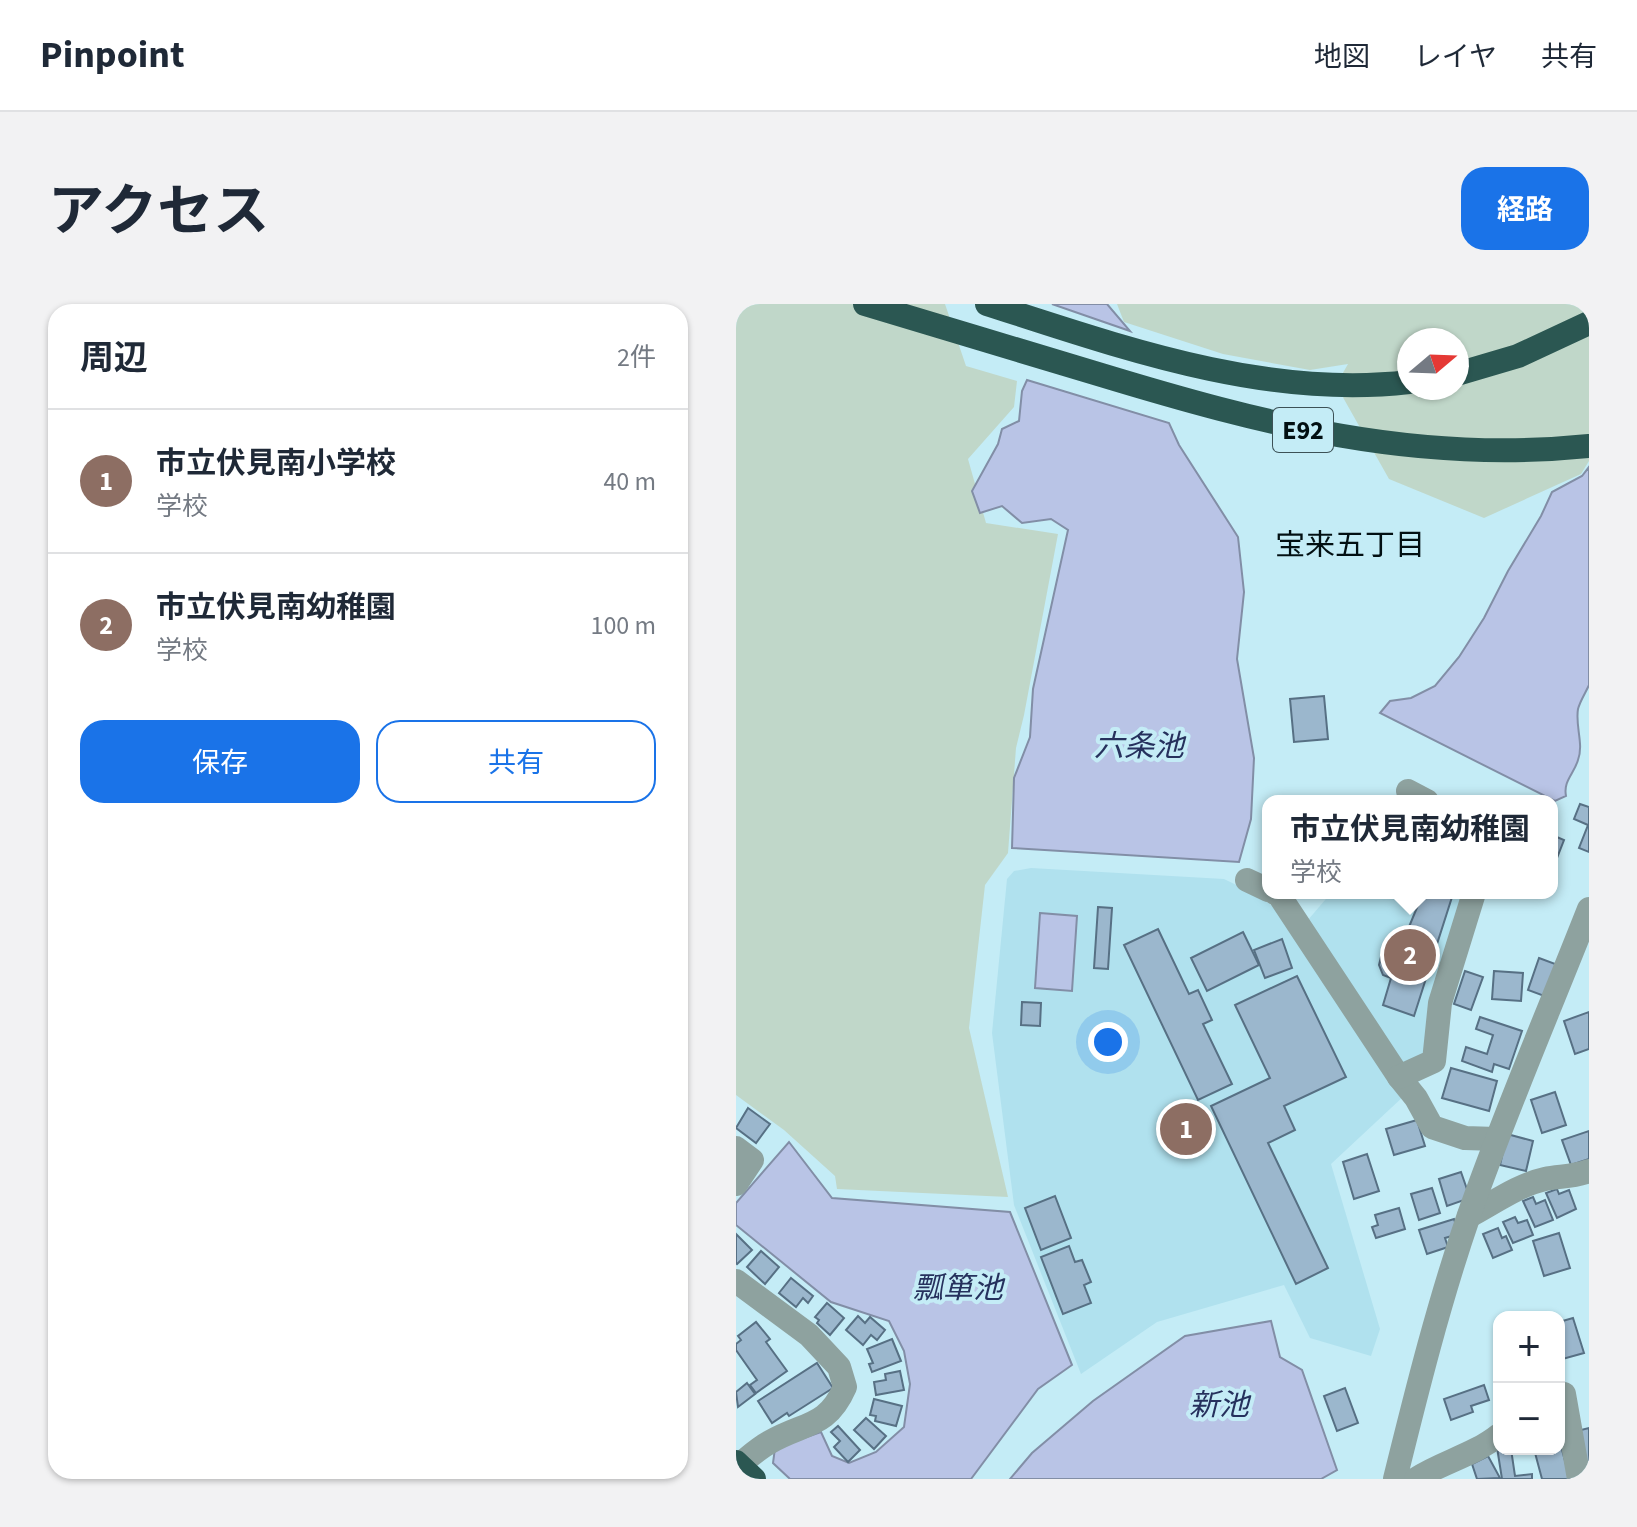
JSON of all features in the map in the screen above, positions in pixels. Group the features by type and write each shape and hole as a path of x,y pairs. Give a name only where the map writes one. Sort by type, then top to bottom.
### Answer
{"highway":[{"name":"E92","path":"865,304 1261,421 1385,444 1447,449 1541,451 1589,446"},
{"name":"E92","path":"987,304 1082,335 1217,371 1319,383 1397,382"},
{"path":"1469,370 1518,356 1589,323"}],"street":[{"path":"1282,899 1416,1098 1432,1127 1465,1138 1496,1139"},
{"path":"1399,1077 1434,1061 1440,1003 1472,899"},
{"path":"1395,1479 1421,1376 1469,1216 1496,1139 1589,909"},
{"path":"736,1148 752,1160 736,1184"},
{"path":"1469,1216 1530,1185 1589,1171"},
{"path":"736,1281 809,1335 839,1367 845,1387 836,1408 822,1419 770,1442 743,1468"},
{"path":"1565,1398 1582,1472"},
{"path":"1416,1479 1493,1440"}],"shaded area":[{"path":"1031,868 1224,879 1257,895 1282,913 1405,1095 1331,1164 1380,1329 1371,1356 1310,1338 1284,1285 1157,1322 1081,1374 1014,1205 992,1033 1007,879 1014,871"},
{"path":"1326,899 1469,899 1430,1056 1397,1070 1302,927"}],"green space":[{"path":"736,304 945,304 966,366 1017,381 1014,407 968,459 986,523 1058,534 1016,748 1008,853 985,885 969,1028 1008,1197 837,1189 835,1176 784,1130 736,1095"},
{"path":"1117,304 1589,304 1589,461 1581,474 1484,518 1389,479 1336,385 1348,364 1310,370 1223,354 1124,322"}],"water":[{"path":"1052,304 1107,304 1130,331"},
{"name":"六条池","path":"1027,380 1169,423 1179,445 1238,537 1244,592 1237,659 1254,758 1251,819 1239,862 1012,848 1014,778 1030,737 1033,689 1068,530 1051,519 1022,523 1002,506 980,513 972,491 998,444 1002,429 1019,421 1022,391"},
{"path":"1589,467 1589,685 1578,709 1578,760 1567,782 1566,796 1558,800 1558,795 1543,795 1380,713 1390,701 1411,698 1435,686 1459,657 1484,618 1552,492 1582,476"},
{"path":"1040,913 1077,916 1072,991 1035,988"},
{"name":"瓢箪池","path":"789,1142 832,1198 1010,1212 1072,1365 1038,1389 971,1479 790,1479 773,1463 775,1448 821,1432 832,1456 849,1463 876,1452 904,1427 910,1384 904,1351 889,1321 831,1302 736,1225 736,1203"},
{"name":"新池","path":"1271,1321 1280,1357 1302,1370 1337,1470 1321,1479 1010,1479 1032,1453 1093,1401 1185,1336"}],"building":[{"path":"1324,696 1328,739 1294,742 1290,699"},
{"path":"1580,804 1589,807 1589,852 1579,848 1588,825 1574,819"},
{"path":"1558,838 1564,840 1558,855"},
{"path":"1421,899 1451,899 1414,1016 1383,1005 1391,978 1383,975 1379,965 1381,957 1388,956 1389,948 1399,951"},
{"path":"1098,907 1112,908 1108,969 1094,968"},
{"path":"1158,929 1189,994 1198,990 1212,1020 1203,1024 1232,1084 1198,1100 1124,945"},
{"path":"1243,932 1259,965 1207,991 1191,958"},
{"path":"1282,939 1292,968 1265,978 1254,950"},
{"path":"1539,958 1558,965 1547,997 1528,990"},
{"path":"1465,971 1483,977 1471,1010 1454,1004"},
{"path":"1494,971 1523,973 1521,1001 1492,999"},
{"path":"1297,976 1346,1077 1284,1106 1295,1130 1268,1143 1328,1268 1296,1284 1211,1106 1270,1078 1235,1005"},
{"path":"1022,1002 1041,1003 1040,1026 1021,1025"},
{"path":"1589,1012 1589,1049 1575,1054 1564,1021"},
{"path":"1480,1017 1522,1031 1509,1069 1494,1064 1492,1072 1462,1061 1466,1047 1487,1054 1493,1035 1476,1029"},
{"path":"1451,1068 1497,1081 1489,1111 1442,1098"},
{"path":"1555,1092 1566,1125 1542,1133 1531,1100"},
{"path":"748,1108 770,1124 756,1143 736,1128"},
{"path":"1417,1120 1425,1146 1394,1155 1386,1129"},
{"path":"1589,1131 1589,1159 1571,1165 1562,1140"},
{"path":"1507,1134 1533,1141 1526,1171 1500,1165"},
{"path":"1367,1154 1379,1191 1354,1199 1343,1162"},
{"path":"1461,1172 1470,1198 1447,1206 1439,1179"},
{"path":"1432,1188 1440,1213 1419,1220 1411,1194"},
{"path":"1557,1189 1559,1194 1569,1190 1576,1209 1557,1218 1546,1193"},
{"path":"1055,1196 1071,1238 1041,1250 1025,1208"},
{"path":"1533,1197 1536,1204 1545,1200 1553,1220 1535,1227 1523,1201"},
{"path":"1399,1208 1405,1229 1376,1238 1372,1227 1378,1225 1375,1215"},
{"path":"1515,1217 1518,1223 1527,1220 1533,1235 1513,1243 1503,1222"},
{"path":"1454,1219 1459,1234 1445,1238 1448,1247 1427,1254 1419,1230"},
{"path":"1498,1228 1502,1238 1506,1236 1512,1250 1493,1258 1483,1234"},
{"path":"1559,1233 1570,1268 1544,1276 1533,1241"},
{"path":"736,1234 752,1250 737,1264 736,1263"},
{"path":"1069,1246 1075,1262 1082,1260 1091,1282 1084,1285 1091,1303 1063,1314 1041,1257"},
{"path":"761,1251 779,1267 765,1284 747,1267"},
{"path":"791,1278 813,1296 808,1303 803,1298 796,1307 779,1293"},
{"path":"827,1303 844,1318 830,1335 815,1317"},
{"path":"858,1316 865,1323 870,1317 885,1330 877,1340 871,1335 863,1345 846,1330"},
{"path":"1573,1318 1584,1353 1565,1358 1565,1320"},
{"path":"756,1322 770,1339 766,1342 787,1371 756,1393 750,1385 757,1380 736,1350 736,1344 741,1340 738,1336"},
{"path":"892,1339 901,1361 872,1372 869,1364 873,1363 867,1349"},
{"path":"817,1363 833,1388 772,1423 758,1401"},
{"path":"900,1371 904,1390 876,1395 874,1382 886,1380 885,1374"},
{"path":"747,1383 755,1394 738,1407 736,1392"},
{"path":"1484,1385 1489,1400 1471,1406 1473,1412 1451,1420 1444,1399"},
{"path":"1345,1388 1358,1423 1337,1431 1324,1396"},
{"path":"874,1399 902,1406 896,1426 875,1421 876,1416 870,1415"},
{"path":"866,1418 886,1436 874,1449 854,1430"},
{"path":"838,1426 860,1450 848,1462 834,1447 840,1441 831,1432"},
{"path":"1589,1428 1589,1461 1579,1463 1573,1432"},
{"path":"1498,1455 1512,1455 1515,1476 1532,1474 1532,1479 1502,1479"},
{"path":"1536,1455 1563,1455 1570,1479 1542,1479"},
{"path":"1488,1456 1500,1478 1477,1479 1472,1464"}],"place":[{"name":"市立伏見南幼稚園","path":"1410,955"},
{"name":"市立伏見南小学校","path":"1186,1129"}],"district":[{"name":"宝来五丁目","path":"1350,545"}]}
